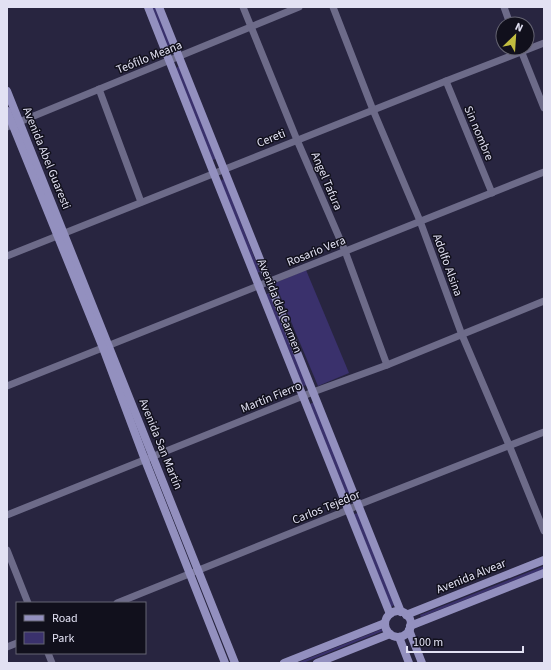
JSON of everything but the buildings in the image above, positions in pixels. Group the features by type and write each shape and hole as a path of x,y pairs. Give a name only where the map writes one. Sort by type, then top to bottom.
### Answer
{"main road":[{"name":"Avenida del Carmen","path":"148,7 390,614"},
{"name":"Avenida del Carmen","path":"158,7 358,505 404,613"},
{"name":"Avenida Abel Guaresti","path":"7,91 13,125"},
{"name":"Avenida Abel Guaresti","path":"7,111 61,235"},
{"name":"Avenida San Martín","path":"61,235 106,347 153,456 235,663"},
{"name":"Avenida San Martín","path":"106,347 145,460 225,663"},
{"name":"Avenida Alvear","path":"404,613 544,560"},
{"name":"Avenida Alvear","path":"409,628 544,573"},
{"path":"393,612 404,613 410,622 409,628 403,636 392,636 387,631 385,623 387,617 393,612"},
{"path":"284,663 385,623"},
{"path":"409,628 422,663"},
{"path":"317,663 390,634"},
{"path":"399,637 409,663"}],"street":[{"name":"Angel Tafura","path":"244,7 297,140 345,251 387,365"},
{"name":"Teófilo Meana","path":"13,125 299,7"},
{"name":"Adolfo Alsina","path":"332,7 373,110 420,221 462,334 544,531"},
{"name":"Cereti","path":"7,256 506,56"},
{"path":"523,56 544,108"},
{"name":"Sin nombre","path":"446,81 492,193"},
{"path":"99,89 141,202"},
{"name":"Rosario Vera","path":"7,386 544,172"},
{"name":"Martín Fierro","path":"7,515 313,392 387,365 544,301"},
{"name":"Carlos Tejedor","path":"120,602 358,505 544,432"},
{"path":"7,550 28,602"}],"green space":[{"path":"151,7 156,7 172,49 168,51"},
{"path":"180,66 216,159 212,160 176,68"},
{"path":"224,179 260,272 256,273 220,181"},
{"path":"306,270 349,373 318,386 275,283"},
{"path":"270,293 307,385 303,386 266,294"},
{"path":"314,402 351,495 347,496 310,404"},
{"path":"358,513 394,605 391,607 354,514"},
{"path":"544,566 544,569 421,617 420,615"},
{"path":"382,629 383,631 303,663 297,663"}]}
